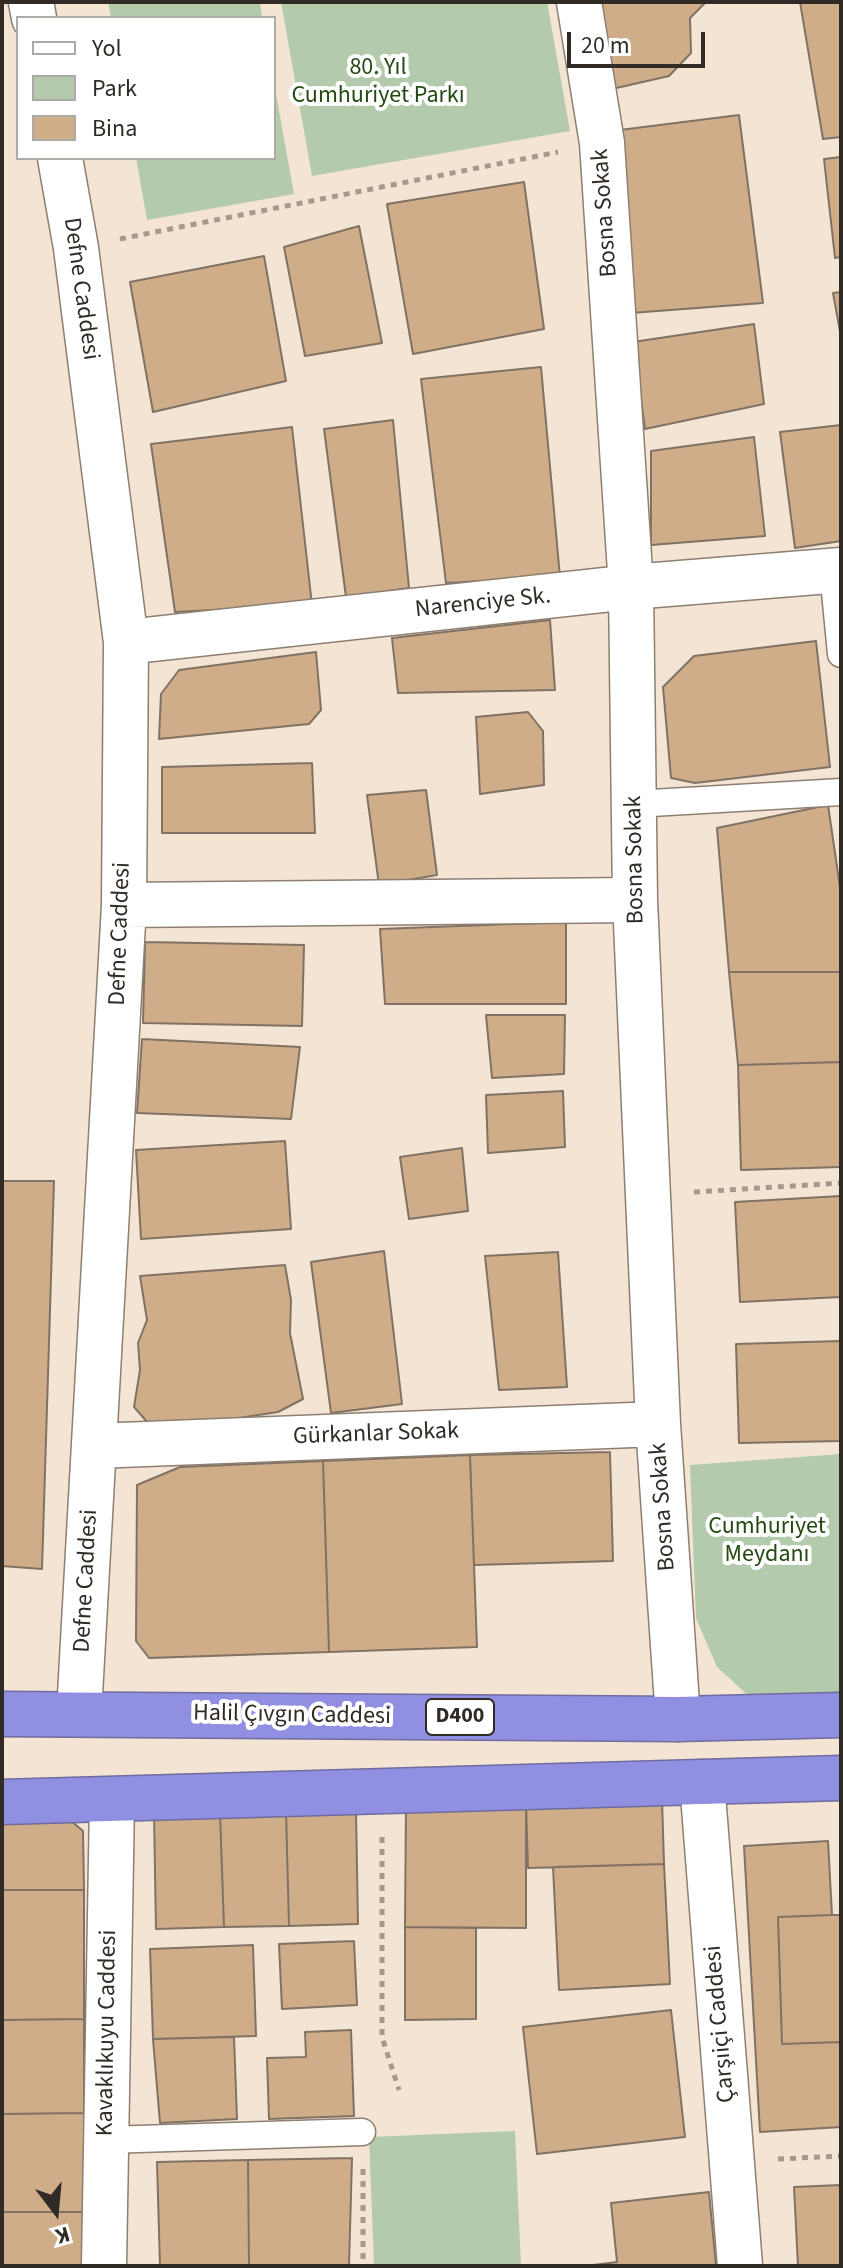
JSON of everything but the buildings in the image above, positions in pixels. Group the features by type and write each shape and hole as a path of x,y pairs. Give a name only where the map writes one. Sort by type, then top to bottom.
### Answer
{"highway":[{"name":"Halil Çıvgın Caddesi","path":"79,1713 678,1719 841,1715"},
{"name":"D400","path":"2,1714 79,1713"},
{"path":"2,1802 841,1778"}],"street":[{"name":"Bosna Sokak","path":"579,2 602,143 631,587 635,900 658,1424 678,1719"},
{"name":"Defne Caddesi","path":"60,160 76,248 126,642 124,905 79,1713"},
{"name":"Narenciye Sk.","path":"126,642 631,587 837,571"},
{"path":"124,905 635,900"},
{"name":"Gürkanlar Sokak","path":"95,1446 658,1424"},
{"name":"Çarşıiçi Caddesi","path":"702,1782 740,2266"},
{"name":"Kavaklıkuyu Caddesi","path":"104,2266 112,1800"}],"lane":[{"path":"837,571 841,654"},
{"path":"634,804 841,792"},
{"path":"106,2140 362,2132"}],"path":[{"path":"76,248 602,143"},
{"path":"648,1195 841,1183"},
{"path":"381,1792 382,2037 399,2090"},
{"path":"362,2132 363,2266"},
{"path":"732,2161 841,2156"}],"green space":[{"path":"108,2 260,2 262,16 111,16"},
{"name":"80. Yıl Cumhuriyet Parkı","path":"281,2 547,2 570,131 312,176"},
{"path":"276,94 294,194 147,220 136,160 276,160"},
{"name":"Cumhuriyet Meydanı","path":"841,1454 841,1694 752,1699 717,1667 696,1618 690,1465"},
{"path":"515,2131 521,2266 374,2266 369,2137"}]}
